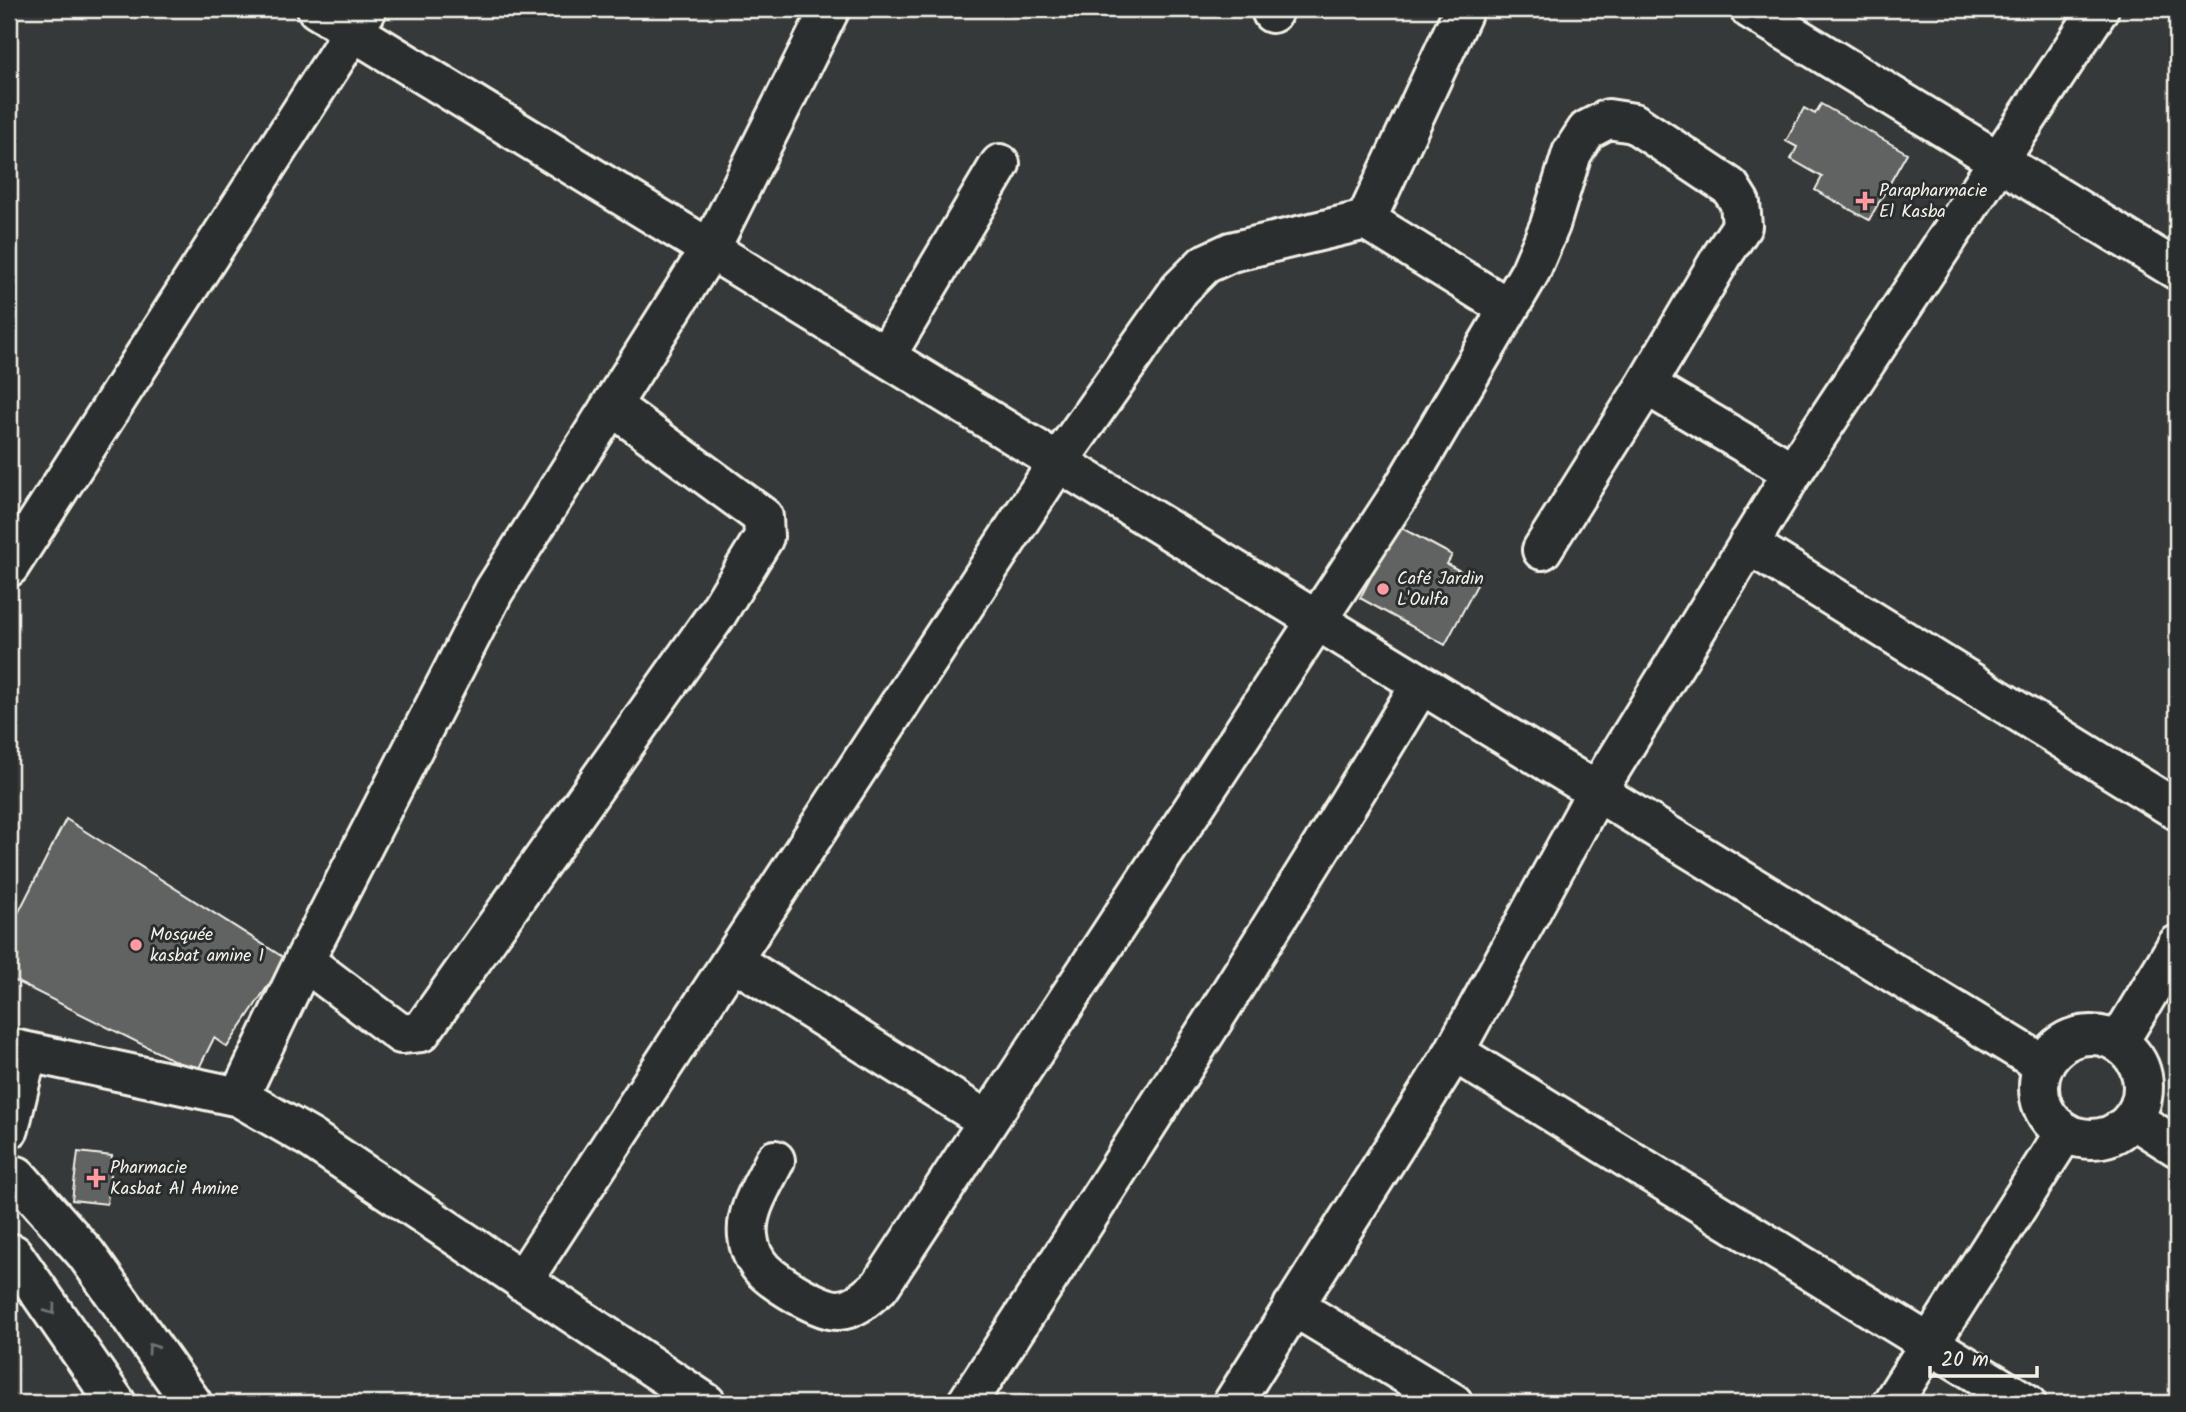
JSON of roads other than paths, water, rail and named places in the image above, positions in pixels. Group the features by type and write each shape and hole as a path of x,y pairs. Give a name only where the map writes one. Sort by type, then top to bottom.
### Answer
{"street":[{"path":"317,9 360,20 710,249 2045,1065"},
{"path":"239,1097 304,961 494,592 710,249 830,9"},
{"path":"1366,220 1464,9"},
{"path":"1233,1403 1454,1052 1597,791 1748,544 2099,9"},
{"path":"1756,10 2177,271"},
{"path":"9,567 360,20"},
{"path":"775,1160 747,1220 753,1257 764,1271 815,1305 837,1310 857,1306 880,1286 1399,495 1530,272 1550,225 1572,153 1587,130 1608,119 1634,124 1730,187 1740,202 1742,226 1542,550"},
{"path":"886,356 999,164"},
{"path":"522,1280 1058,462 1180,289 1205,264 1231,252 1366,220 1508,308"},
{"path":"1646,385 1793,472"},
{"path":"304,961 401,1034 421,1032 717,614 764,537 763,517 612,406"},
{"path":"1748,544 2177,810"},
{"path":"967,1403 1306,875 1421,684"},
{"path":"2118,1043 2177,945"},
{"path":"732,960 988,1121"},
{"path":"2085,1036 2102,1036 2118,1043 2131,1054 2140,1069 2143,1086 2141,1103 2133,1119 2109,1136 2095,1139 2080,1138 2065,1132 2053,1123 2040,1095 2040,1080 2045,1065 2054,1051 2068,1041 2085,1036"},
{"path":"9,1129 18,1051 239,1097 310,1138 706,1403"},
{"path":"1454,1052 2026,1403"},
{"path":"2133,1119 2177,1147"},
{"path":"1892,1403 2065,1132"},
{"path":"13,1173 26,1195 29,1216 24,1236 11,1255 116,1403"},
{"path":"13,1173 86,1254 192,1403"},
{"path":"1293,1306 1452,1403"}],"place":[{"name":"Parapharmacie El Kasba","path":"1865,201"},
{"name":"Café Jardin L'Oulfa","path":"1383,589"},
{"name":"Mosquée kasbat amine 1","path":"136,945"},
{"name":"Pharmacie Kasbat Al Amine","path":"96,1178"}]}
